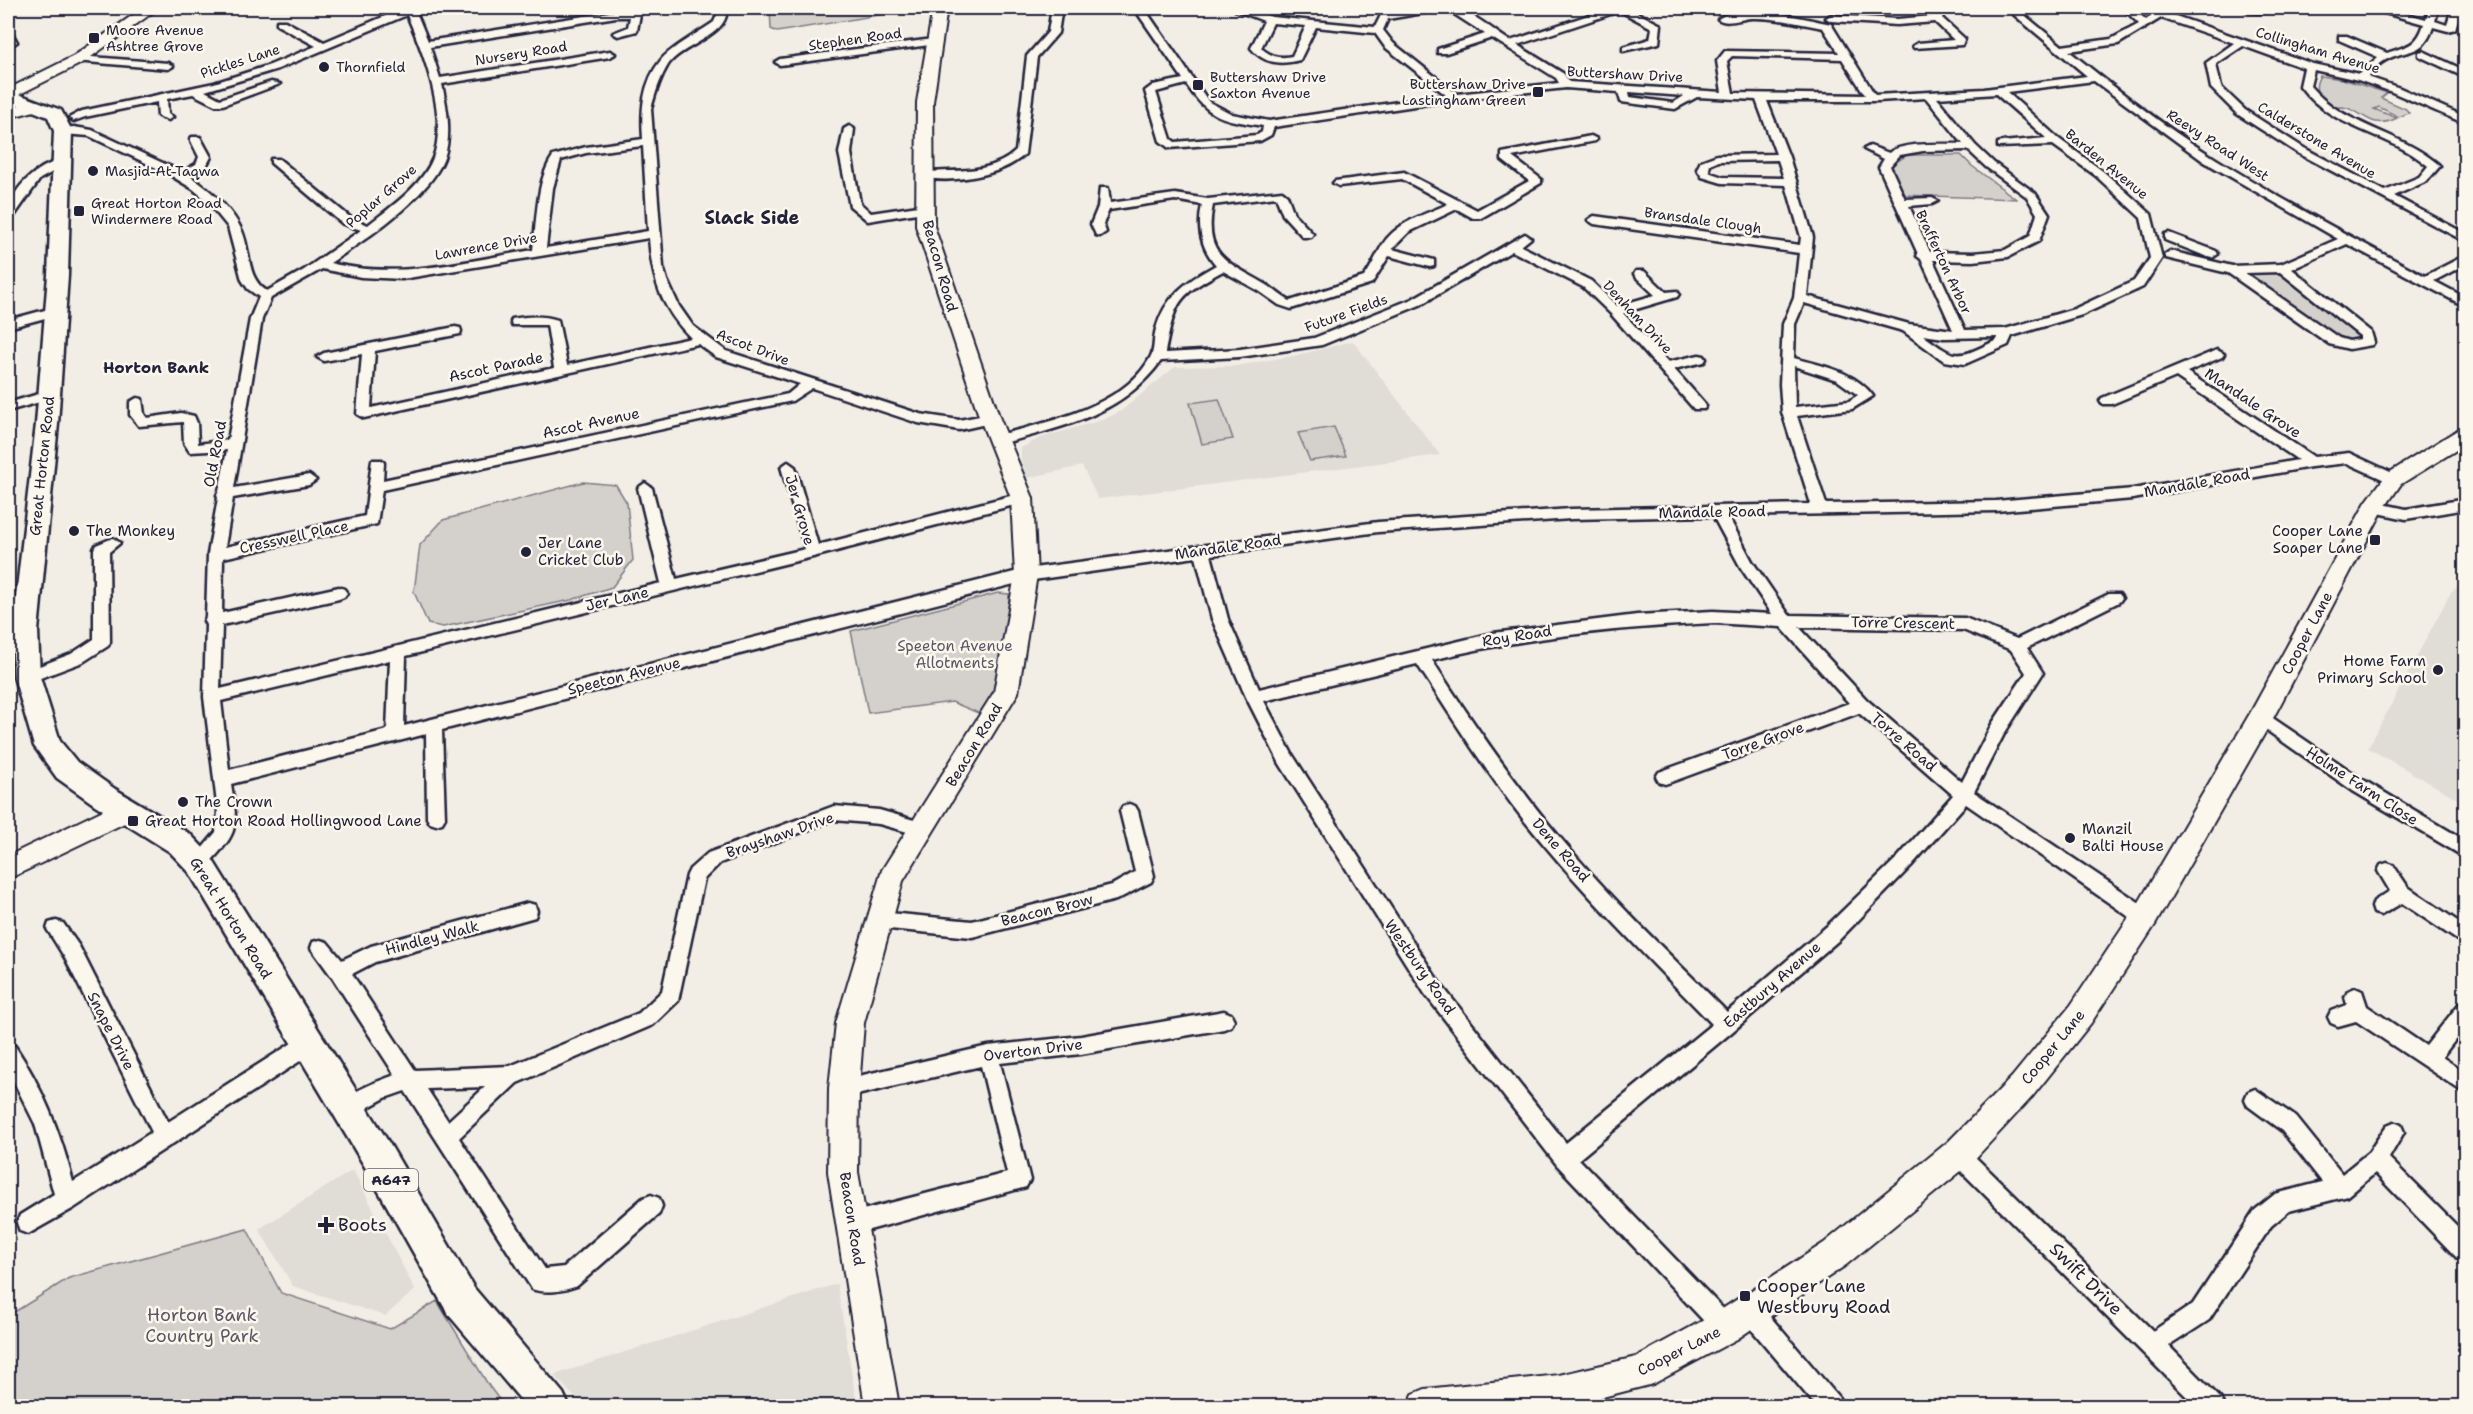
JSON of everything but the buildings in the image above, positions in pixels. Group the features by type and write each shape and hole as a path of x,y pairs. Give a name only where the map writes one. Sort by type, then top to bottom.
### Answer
{"main road":[{"path":"8,95 79,58 152,8"},
{"name":"Beacon Road","path":"882,1407 843,1172 844,1088 850,1023 891,878 1006,693 1026,575 1022,498 990,419 925,226 925,102 940,8"},
{"path":"8,95 57,118"},
{"path":"8,113 57,118"},
{"name":"Great Horton Road","path":"57,118 63,162 56,311 25,631 27,677 48,746 67,770 180,843 199,863 217,896 349,1108 461,1301 550,1407"},
{"name":"Cooper Lane","path":"1425,1407 1559,1392 1641,1372 1725,1327 1834,1254 1958,1154 2022,1087 2081,1014 2145,916 2261,717 2374,507 2394,479 2466,434"},
{"path":"8,868 126,810"}],"street":[{"name":"Poplar Grove","path":"266,296 288,286 321,265 369,229 427,178 438,159 443,109 413,8"},
{"name":"Pickles Lane","path":"57,118 196,91 274,67 413,8"},
{"name":"Ascot Drive","path":"721,8 722,15 718,24 669,58 663,65 647,101 645,118 657,267 661,286 669,303 699,340 722,354 918,418 959,424 990,419"},
{"path":"926,175 990,171 1014,161 1021,152 1032,56 1053,33 1057,8"},
{"name":"Buttershaw Drive","path":"1139,8 1205,104 1229,117 1269,124 1455,97 1566,85 1623,88 1625,100 1675,106 1695,94 1872,98 1930,96 2094,78"},
{"path":"1238,8 1270,20 1378,30 1389,45 1455,97"},
{"path":"1457,12 1472,8"},
{"path":"1510,44 1587,14 1620,8 1657,27 1655,41 1627,49"},
{"name":"Reevy Road West","path":"2011,8 2094,78 2236,176 2347,240 2466,303"},
{"path":"2128,8 2145,25"},
{"path":"2245,8 2263,10 2272,8"},
{"path":"2377,8 2444,28 2451,27 2456,10 2452,8"},
{"path":"2361,78 2378,60 2413,48 2424,39 2434,8"},
{"path":"1378,30 1384,17 1393,10 1444,9 1457,12 1560,76 1566,85"},
{"path":"2060,49 2114,42 2145,25 2164,11"},
{"name":"Collingham Avenue","path":"2164,11 2310,66 2361,78 2396,90 2466,121"},
{"path":"423,45 624,13 636,15 633,29"},
{"path":"1721,19 1746,14 1761,14 1829,17 1899,26 1936,13 1960,39 1958,43 1918,46"},
{"path":"1829,17 1846,56 1872,98"},
{"path":"1270,20 1256,48 1265,57 1284,61 1296,58 1312,25"},
{"path":"281,23 324,46"},
{"path":"618,33 646,26"},
{"path":"8,34 12,42 8,45"},
{"path":"1442,51 1494,34"},
{"path":"2343,38 2385,56"},
{"name":"Stephen Road","path":"780,62 933,42"},
{"name":"Calderstone Avenue","path":"2243,42 2211,63 2216,88 2241,112 2300,150 2466,238"},
{"path":"1456,46 1467,54"},
{"path":"1728,96 1722,61 1730,53 1846,56"},
{"name":"Nursery Road","path":"436,82 610,54"},
{"path":"2423,54 2466,75"},
{"path":"79,58 168,66"},
{"path":"2310,66 2305,86 2314,99 2341,116 2417,151 2434,166 2423,179 2383,196"},
{"path":"1188,81 1157,87 1150,91 1166,141 1173,146 1260,138 1267,133 1269,124"},
{"path":"196,91 219,103 275,84"},
{"name":"Barden Avenue","path":"1800,298 1908,328 1944,334 2006,333 2078,312 2139,284 2156,258 2147,217 2100,174 2055,141 1998,90"},
{"path":"1923,256 1973,257 2008,253 2035,238 2043,214 2031,195 1990,165 1971,147 1930,96"},
{"path":"162,97 163,116 168,117"},
{"path":"1760,97 1783,157 1807,237 1800,298 1789,324 1787,360 1789,412 1820,510"},
{"path":"57,118 79,129 94,132 108,143 184,175 218,203 236,230 251,285 266,296"},
{"path":"849,129 845,153 854,204 868,217 925,209"},
{"path":"184,175 201,166 205,157 196,139"},
{"path":"1336,183 1409,171 1477,215 1538,181 1506,158 1506,155 1591,139"},
{"path":"2002,145 2055,141"},
{"path":"539,253 553,163 558,158 573,153 647,142"},
{"path":"1870,149 1887,163 1896,152 1923,147 1971,147"},
{"path":"1783,157 1717,158 1705,163 1703,169 1706,175 1722,180 1791,182"},
{"path":"275,161 348,221 369,229"},
{"path":"8,216 37,174 46,167 63,162"},
{"name":"Brafferton Arbor","path":"1887,163 1900,203 1923,256 1961,333"},
{"path":"1104,190 1104,207 1096,233 1114,235"},
{"path":"1104,207 1174,197 1209,202 1278,193 1289,215 1307,236"},
{"name":"Brafferton Arbor","path":"1900,203 1932,201"},
{"path":"1209,202 1204,224 1210,245 1224,266 1263,288 1285,304 1291,305 1368,280 1376,272 1390,242 1398,234 1458,204"},
{"name":"Bransdale Clough","path":"1594,220 1807,250"},
{"name":"Lawrence Drive","path":"321,265 375,276 402,275 656,233"},
{"path":"2169,237 2212,254"},
{"name":"Future Fields","path":"1158,357 1240,353 1317,342 1416,302 1525,238"},
{"path":"2190,246 2176,257 2232,270 2283,268 2347,240"},
{"name":"Denham Drive","path":"1512,246 1580,279 1615,311 1699,406"},
{"path":"1386,251 1430,264"},
{"path":"2426,281 2466,260"},
{"path":"998,440 1080,416 1105,406 1123,394 1144,375 1158,357 1161,333 1170,307 1184,288 1224,266"},
{"path":"2232,270 2334,341 2349,345 2367,342 2366,335 2283,268"},
{"path":"1615,311 1668,295 1640,274"},
{"name":"Old Road","path":"199,863 224,835 227,812 212,697 212,621 216,554 224,495 250,365 256,319 266,296"},
{"path":"8,324 56,311"},
{"path":"517,322 544,320 553,323 561,370"},
{"path":"1908,328 1944,357 1965,360 2003,342 2006,333"},
{"path":"324,357 455,331"},
{"name":"Ascot Parade","path":"363,414 699,340"},
{"path":"363,428 369,348"},
{"name":"Mandale Grove","path":"2108,401 2217,354"},
{"path":"1665,368 1699,359"},
{"path":"1787,360 1830,373 1860,387 1866,396 1852,405 1789,412"},
{"name":"Mandale Grove","path":"2177,371 2311,462"},
{"name":"Ascot Avenue","path":"375,487 792,397 810,383"},
{"path":"8,407 49,395"},
{"path":"137,402 137,415 144,423 181,417 189,419 191,422 189,441 195,449 234,444"},
{"name":"Mandale Road","path":"1026,575 1378,527 1571,514 1996,506 2133,494 2311,462 2349,458 2394,479"},
{"path":"375,487 377,463"},
{"name":"Jer Grove","path":"788,467 813,552"},
{"path":"224,495 309,480"},
{"name":"Cresswell Place","path":"216,554 372,520 375,487"},
{"path":"645,488 670,587"},
{"name":"Jer Lane","path":"212,697 813,552 1022,498"},
{"path":"2374,507 2406,514 2466,504"},
{"name":"Torre Road","path":"1718,512 1746,564 1785,621 1861,705 1964,794 2145,916"},
{"path":"27,677 77,658 102,642 101,549 113,543"},
{"name":"Westbury Road","path":"1202,550 1220,619 1254,697 1286,759 1432,988 1564,1158 1725,1327"},
{"name":"Speeton Avenue","path":"222,779 1026,575"},
{"path":"212,621 339,592"},
{"path":"1964,794 1998,729 2035,674 2017,646 2114,598"},
{"name":"Roy Road","path":"1254,697 1493,639 1626,622 1713,617 1785,621"},
{"name":"Torre Crescent","path":"1785,621 1965,624 2017,646"},
{"path":"395,734 398,651"},
{"name":"Dene Road","path":"1420,655 1475,741 1530,815 1614,911 1726,1025"},
{"name":"Torre Grove","path":"1665,777 1861,705"},
{"name":"Holme Farm Close","path":"2261,717 2359,786 2466,851"},
{"path":"434,724 436,818"},
{"name":"Eastbury Avenue","path":"1564,1158 1726,1025 1833,933 1905,861 1964,794"},
{"name":"Beacon Brow","path":"879,921 972,929 1116,892 1146,876 1129,811"},
{"name":"Brayshaw Drive","path":"349,1108 379,1091 409,1080 510,1076 646,1019 671,995 696,875 714,858 834,813 879,817 922,829"},
{"path":"2387,871 2402,893 2466,938"},
{"path":"2381,907 2402,893"},
{"name":"Hindley Walk","path":"339,971 371,955 528,911"},
{"name":"Snape Drive","path":"56,929 72,952 164,1135"},
{"path":"320,948 339,971 540,1281 569,1278 651,1206"},
{"path":"2338,1017 2356,1004 2466,1085"},
{"path":"2428,1059 2466,1010"},
{"name":"Overton Drive","path":"844,1088 988,1055 1081,1045 1224,1020"},
{"path":"28,1223 310,1043"},
{"path":"8,1053 22,1073 46,1122 57,1155 66,1200"},
{"path":"851,1224 1019,1180 988,1055"},
{"name":"Brayshaw Drive","path":"446,1137 510,1076"},
{"path":"2255,1099 2289,1124 2341,1189"},
{"path":"2151,1345 2173,1328 2201,1312 2263,1218 2283,1202 2308,1194 2341,1189 2376,1159 2394,1132"},
{"name":"Swift Drive","path":"1958,1154 2212,1407"},
{"path":"2376,1159 2466,1251"},
{"path":"1749,1309 1831,1407"}],"shaded area":[{"path":"1353,341 1440,455 1098,499 1082,466 1027,478 1021,460 1021,448 1040,438 1105,419 1121,411 1175,367 1236,366 1298,355"},
{"name":"Home Farm Primary School","path":"2465,582 2465,803 2368,748 2451,592"},
{"path":"353,1170 415,1290 385,1316 293,1286 259,1229"},
{"path":"837,1284 857,1406 583,1406 554,1375"}],"green space":[{"path":"770,8 884,8 885,14 777,32 771,29"},
{"path":"2320,76 2343,79 2387,93 2381,98 2406,109 2409,113 2399,117 2379,107 2374,109 2397,118 2379,122 2367,119 2349,109 2332,107 2318,94 2316,86"},
{"path":"1907,155 1961,155 2016,199 1902,195 1891,172 1891,166"},
{"path":"2265,271 2287,276 2357,332 2362,339 2358,342 2340,341 2249,278 2251,274"},
{"path":"1219,399 1233,439 1202,444 1190,403"},
{"path":"1334,427 1346,456 1310,461 1298,433"},
{"name":"Jer Lane Cricket Club","path":"583,482 616,485 627,503 633,560 612,587 571,600 443,627 428,624 414,592 420,545 443,520"},
{"name":"Speeton Avenue Allotments","path":"998,593 1009,594 1006,652 1002,672 983,715 952,702 868,713 851,631"},
{"name":"Horton Bank Country Park","path":"247,1229 281,1293 390,1329 437,1301 489,1386 504,1406 8,1406 8,1316 69,1278"}],"place":[{"name":"Moore Avenue Ashtree Grove","path":"94,38"},
{"name":"Thornfield","path":"324,67"},
{"name":"Buttershaw Drive Saxton Avenue","path":"1198,85"},
{"name":"Buttershaw Drive Lastingham Green","path":"1538,92"},
{"name":"Masjid-At-Taqwa","path":"93,171"},
{"name":"Great Horton Road Windermere Road","path":"79,211"},
{"name":"The Monkey","path":"74,531"},
{"name":"Cooper Lane Soaper Lane","path":"2375,540"},
{"name":"Jer Lane Cricket Club","path":"526,552"},
{"name":"Home Farm Primary School","path":"2438,670"},
{"name":"The Crown","path":"183,802"},
{"name":"Great Horton Road Hollingwood Lane","path":"133,821"},
{"name":"Manzil Balti House","path":"2070,838"},
{"name":"Boots","path":"326,1225"},
{"name":"Cooper Lane Westbury Road","path":"1745,1296"}],"district":[{"name":"Slack Side","path":"752,218"},
{"name":"Horton Bank","path":"156,367"}]}
